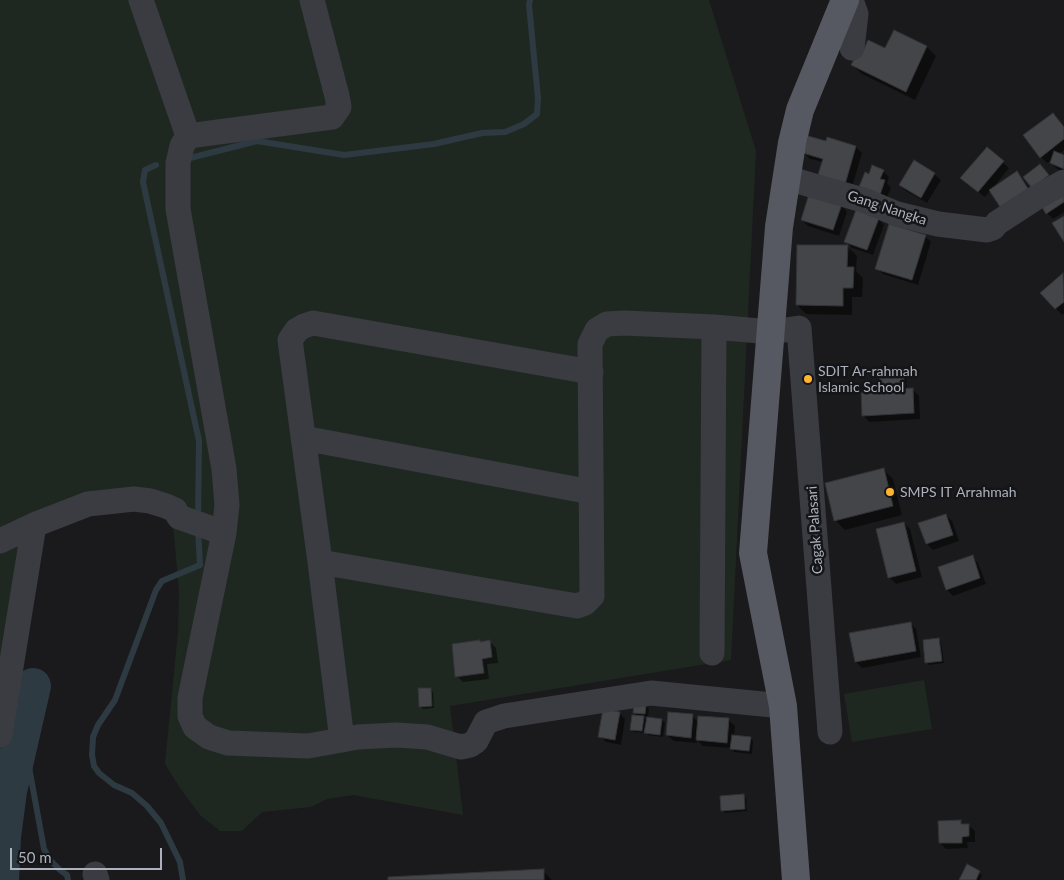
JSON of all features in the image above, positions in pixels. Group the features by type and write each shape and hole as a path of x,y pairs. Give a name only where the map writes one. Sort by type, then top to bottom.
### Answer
{"main road":[{"path":"796,880 784,706 753,554 779,227 792,143 800,110 845,0"}],"street":[{"path":"141,0 183,149 178,209 224,468 227,505 218,531 192,688 190,716 195,727 209,737 228,743 308,746 358,737 386,736 427,737 461,747 476,741 486,722 504,716 651,693 784,706"},
{"path":"183,149 332,117 338,107 337,96 312,0"},
{"path":"850,0 856,14 852,48"},
{"name":"Gang Nangka","path":"787,178 866,201 897,214 938,224 987,230 993,228 997,223 1037,197 1064,182"},
{"path":"342,740 290,340 297,330 313,323 591,372"},
{"path":"320,562 577,606 585,603 592,596 590,344 597,330 607,324 654,323 771,332"},
{"path":"712,653 714,327"},
{"name":"Cagak Palasari","path":"771,332 799,328 830,732"},
{"path":"303,438 591,492"},
{"path":"0,541 34,525 88,504 134,499 166,506 175,510 179,517 218,531"},
{"path":"0,735 34,525"}],"shaded area":[{"path":"0,0 709,0 756,151 731,660 450,706 463,815 353,795 327,799 311,807 262,812 242,831 220,831 200,815 165,764 178,632 179,591 170,513 127,501 36,528 0,710"},
{"path":"924,680 932,729 852,742 844,694"}],"building":[{"path":"894,30 927,46 906,92 851,65 860,47 864,49 868,40 885,48"},
{"path":"1053,113 1064,127 1064,139 1040,158 1023,135"},
{"path":"808,136 826,141 827,137 856,146 844,188 816,181 823,159 803,153"},
{"path":"987,147 1004,161 978,192 960,178"},
{"path":"1054,151 1064,155 1064,169 1050,163"},
{"path":"914,160 935,173 921,198 899,185"},
{"path":"1040,164 1049,175 1032,188 1023,177"},
{"path":"872,165 884,170 880,179 885,180 880,195 859,187 865,172 869,174"},
{"path":"1017,171 1032,195 1004,213 989,190"},
{"path":"1064,187 1064,202 1046,214 1038,200"},
{"path":"809,194 842,204 833,230 801,220"},
{"path":"856,210 879,218 867,250 844,242"},
{"path":"1064,216 1064,242 1052,223"},
{"path":"889,224 926,235 912,280 875,269"},
{"path":"797,245 848,245 847,267 854,267 853,288 843,288 843,306 796,305"},
{"path":"1063,273 1064,302 1055,309 1040,293"},
{"path":"903,370 905,386 881,389 879,373"},
{"path":"913,388 914,413 862,416 861,391"},
{"path":"884,468 893,506 834,521 825,483"},
{"path":"946,514 953,535 926,544 918,523"},
{"path":"904,522 916,571 888,578 876,529"},
{"path":"973,555 980,578 946,590 938,567"},
{"path":"911,622 916,651 855,662 849,633"},
{"path":"939,638 942,661 925,663 923,640"},
{"path":"480,640 480,642 490,640 492,657 482,659 484,673 455,677 452,644"},
{"path":"418,688 431,688 432,706 419,707"},
{"path":"634,704 646,705 645,714 633,713"},
{"path":"603,709 620,712 615,740 598,737"},
{"path":"668,712 693,714 691,738 666,735"},
{"path":"632,715 644,716 642,731 630,730"},
{"path":"698,716 729,718 727,743 696,740"},
{"path":"647,717 662,719 660,735 644,733"},
{"path":"732,735 751,737 749,751 730,749"},
{"path":"744,794 745,809 721,811 720,796"},
{"path":"961,820 961,824 969,824 969,836 962,837 962,843 939,843 938,821"},
{"path":"967,864 980,871 976,880 959,880"},
{"path":"544,869 544,880 388,880 388,877"}],"waterway":[{"path":"186,159 257,141 344,155 434,144 482,133 505,132 524,124 537,114 538,98 530,0"},
{"path":"156,165 145,170 143,182 199,441 198,519"},
{"path":"183,880 180,862 161,823 147,806 132,793 114,785 99,773 94,766 92,755 93,737 98,725 115,700 156,590 162,581 200,565 198,529"},
{"path":"1,880 3,837 9,791 33,686"},
{"path":"25,721 29,767 44,849 50,860 67,875 68,880"}],"place":[{"name":"SDIT Ar-rahmah Islamic School","path":"808,379"},
{"name":"SMPS IT Arrahmah","path":"890,492"}]}
